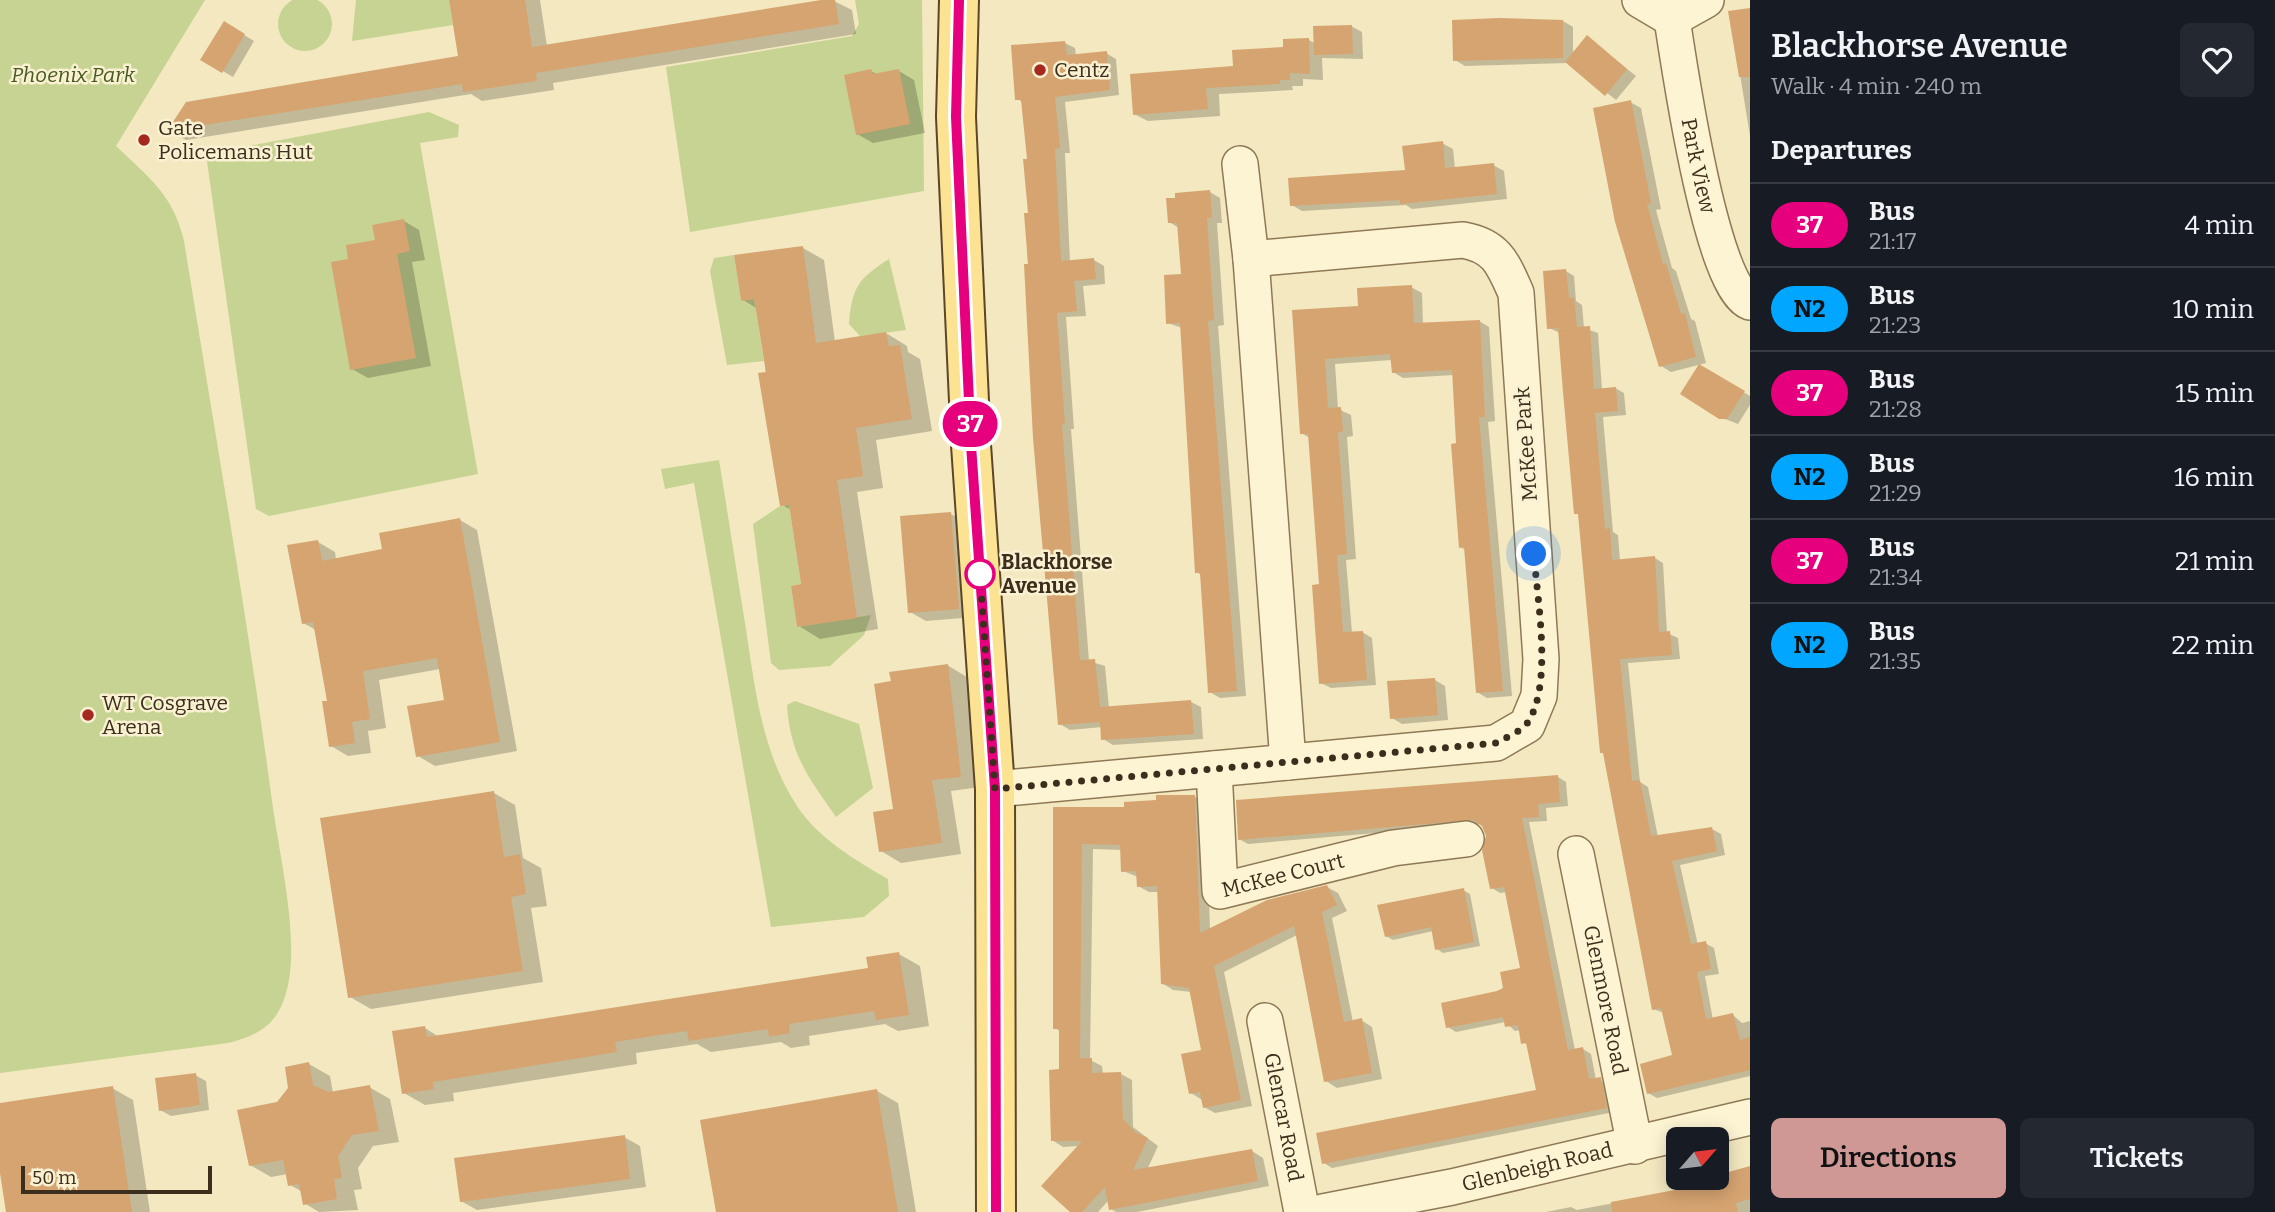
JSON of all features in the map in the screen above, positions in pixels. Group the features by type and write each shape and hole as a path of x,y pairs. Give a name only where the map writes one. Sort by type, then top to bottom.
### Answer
{"main road":[{"path":"959,0 956,117 971,445 995,789 996,1212"}],"street":[{"path":"1640,0 1672,19 1706,0"},
{"name":"Park View","path":"1672,19 1695,155 1718,245 1726,271 1744,300 1750,302"},
{"path":"1240,164 1251,259 1288,762"},
{"name":"McKee Park","path":"995,789 1496,743 1527,725 1539,696 1541,659 1516,293 1502,262 1480,243 1463,240 1251,259"},
{"name":"McKee Court","path":"1214,769 1220,891 1393,848 1466,839"},
{"name":"Glenmore Road","path":"1576,854 1635,1146"},
{"name":"Glencar Road","path":"1265,1021 1302,1212"},
{"name":"Glenbeigh Road","path":"1323,1212 1452,1187 1750,1117"}],"green space":[{"path":"295,-1 315,-1 324,5 330,14 330,34 324,43 315,49 295,49 286,43 280,34 280,14 286,5"},
{"name":"Phoenix Park","path":"0,0 205,0 116,146 166,199 184,241 287,894 291,965 285,998 280,1009 268,1025 251,1035 228,1043 0,1073"},
{"path":"356,0 449,0 453,25 352,41"},
{"path":"855,0 922,0 924,191 690,232 666,67 852,36 859,24"},
{"path":"429,112 459,125 458,137 420,143 478,474 269,516 256,509 206,154"},
{"path":"734,255 741,301 754,299 764,361 727,365 710,271 714,258"},
{"path":"889,259 906,330 860,336 849,324 855,292 870,272"},
{"path":"719,460 756,695 767,741 785,785 805,817 838,847 888,879 889,896 864,917 771,927 694,483 665,489 661,469"},
{"path":"789,505 801,584 791,586 797,627 871,615 864,635 830,666 779,670 771,663 753,524 780,506"},
{"path":"795,701 859,724 873,788 836,817 809,777 796,751 787,705"}],"building":[{"path":"449,0 525,0 532,47 821,0 835,0 839,24 536,73 537,81 463,92 462,84 167,131 186,102 458,56"},
{"path":"1750,8 1750,77 1739,77 1728,11"},
{"path":"1452,20 1563,20 1563,58 1453,61"},
{"path":"224,21 245,34 222,73 200,60"},
{"path":"1352,25 1353,54 1314,55 1313,26"},
{"path":"1587,35 1627,69 1605,96 1565,62"},
{"path":"1309,38 1310,74 1290,73 1290,80 1280,80 1280,84 1206,88 1208,109 1133,115 1130,74 1233,66 1232,50 1283,47 1283,39"},
{"path":"1065,41 1067,55 1107,51 1110,90 1055,97 1060,148 1055,149 1061,261 1094,258 1096,279 1074,281 1077,311 1057,313 1065,424 1062,424 1080,660 1095,659 1100,707 1191,700 1194,734 1101,740 1100,722 1058,725 1033,438 1024,264 1028,264 1024,213 1028,213 1023,159 1027,159 1021,100 1015,100 1011,45"},
{"path":"871,69 873,74 899,69 910,124 856,135 844,75"},
{"path":"1631,100 1651,203 1647,204 1663,264 1666,263 1681,314 1685,313 1696,357 1659,367 1615,222 1593,108"},
{"path":"1443,141 1445,168 1494,163 1497,194 1400,204 1400,200 1290,206 1288,178 1405,170 1402,146"},
{"path":"1210,190 1212,218 1207,218 1214,320 1208,321 1237,691 1208,693 1200,573 1195,573 1180,323 1166,324 1164,275 1181,274 1177,223 1168,223 1166,198 1175,198 1175,193"},
{"path":"404,219 410,251 397,254 416,358 350,370 331,262 348,259 346,245 375,240 372,225"},
{"path":"803,246 816,343 886,332 889,346 900,345 912,419 856,428 863,476 837,480 857,618 797,627 791,586 801,584 789,505 780,506 758,373 766,372 754,299 741,301 734,255"},
{"path":"1566,269 1569,298 1574,298 1577,327 1590,326 1594,389 1616,387 1618,411 1595,413 1605,529 1610,528 1612,560 1655,556 1659,632 1670,631 1672,655 1620,659 1632,781 1640,780 1651,836 1712,827 1717,851 1672,861 1691,944 1706,941 1711,969 1697,972 1706,1019 1733,1013 1740,1040 1750,1037 1750,1070 1647,1094 1640,1064 1672,1055 1661,1008 1652,1010 1603,753 1600,753 1578,514 1574,514 1563,392 1558,329 1564,328 1547,329 1543,271"},
{"path":"1412,285 1414,323 1480,320 1485,417 1479,417 1503,691 1476,693 1464,547 1459,548 1451,444 1456,443 1452,370 1392,373 1390,354 1325,359 1328,408 1341,407 1343,431 1338,432 1347,554 1337,555 1343,632 1363,631 1367,680 1319,684 1312,585 1319,584 1308,434 1300,434 1292,310 1358,306 1357,288"},
{"path":"1699,364 1745,391 1727,419 1719,419 1680,394"},
{"path":"951,512 959,609 908,613 900,516"},
{"path":"460,518 500,742 416,757 407,706 444,700 437,658 363,671 370,719 352,722 355,743 329,747 322,701 327,701 313,622 302,624 287,545 318,540 322,561 382,549 379,533"},
{"path":"948,664 961,777 932,780 942,843 879,852 873,812 893,809 874,684 891,681 889,672"},
{"path":"1435,678 1438,715 1390,719 1387,681"},
{"path":"1558,775 1560,802 1538,804 1539,817 1522,818 1568,1050 1583,1047 1589,1079 1601,1077 1607,1108 1322,1164 1316,1133 1536,1090 1526,1043 1521,1044 1518,1025 1505,1027 1503,1017 1446,1028 1441,1003 1497,991 1503,988 1500,972 1520,968 1504,887 1490,889 1482,850 1486,836 1482,826 1473,820 1238,840 1236,800"},
{"path":"494,791 504,857 520,854 526,894 511,897 523,971 348,998 320,818"},
{"path":"1156,795 1195,795 1200,933 1267,900 1327,885 1337,905 1322,912 1344,1022 1362,1018 1372,1073 1324,1082 1294,926 1214,966 1241,1100 1203,1108 1200,1092 1189,1094 1181,1054 1201,1050 1189,988 1161,984 1157,886 1137,887 1136,871 1121,872 1120,845 1082,844 1080,1058 1092,1058 1092,1073 1121,1072 1123,1119 1135,1132 1148,1138 1133,1170 1252,1149 1258,1181 1109,1210 1105,1187 1082,1212 1070,1212 1041,1186 1082,1141 1051,1141 1049,1070 1059,1069 1059,1029 1053,1029 1053,807 1124,807 1124,802 1156,800"},
{"path":"1464,888 1474,942 1435,950 1431,927 1385,937 1377,905"},
{"path":"899,952 909,1015 876,1020 874,1011 789,1024 790,1033 769,1037 768,1029 689,1041 687,1031 653,1036 615,1042 617,1052 433,1082 434,1089 402,1094 392,1031 425,1026 427,1037 868,968 866,957"},
{"path":"309,1062 313,1085 329,1092 370,1085 379,1131 352,1135 338,1156 342,1178 334,1179 337,1199 303,1205 299,1184 288,1186 283,1160 249,1166 237,1110 277,1102 288,1088 285,1067"},
{"path":"196,1073 200,1105 159,1111 155,1078"},
{"path":"113,1086 132,1212 6,1212 0,1173 0,1103"},
{"path":"877,1089 898,1212 716,1212 700,1120"},
{"path":"625,1135 630,1179 460,1202 454,1158"},
{"path":"1750,1166 1750,1199 1736,1203 1738,1212 1612,1212 1611,1202 1675,1190 1729,1190 1729,1172"}],"bus line":[{"name":"37","path":"959,0 956,117 971,445 995,789 996,1212"}],"place":[{"name":"Centz","path":"1040,70"},
{"name":"Gate Policemans Hut","path":"144,140"},
{"name":"Blackhorse Avenue","path":"980,574"},
{"name":"WT Cosgrave Arena","path":"88,715"}],"route":[{"path":"980,574 995,789 1496,743 1527,725 1539,696 1541,659 1534,554"}]}
